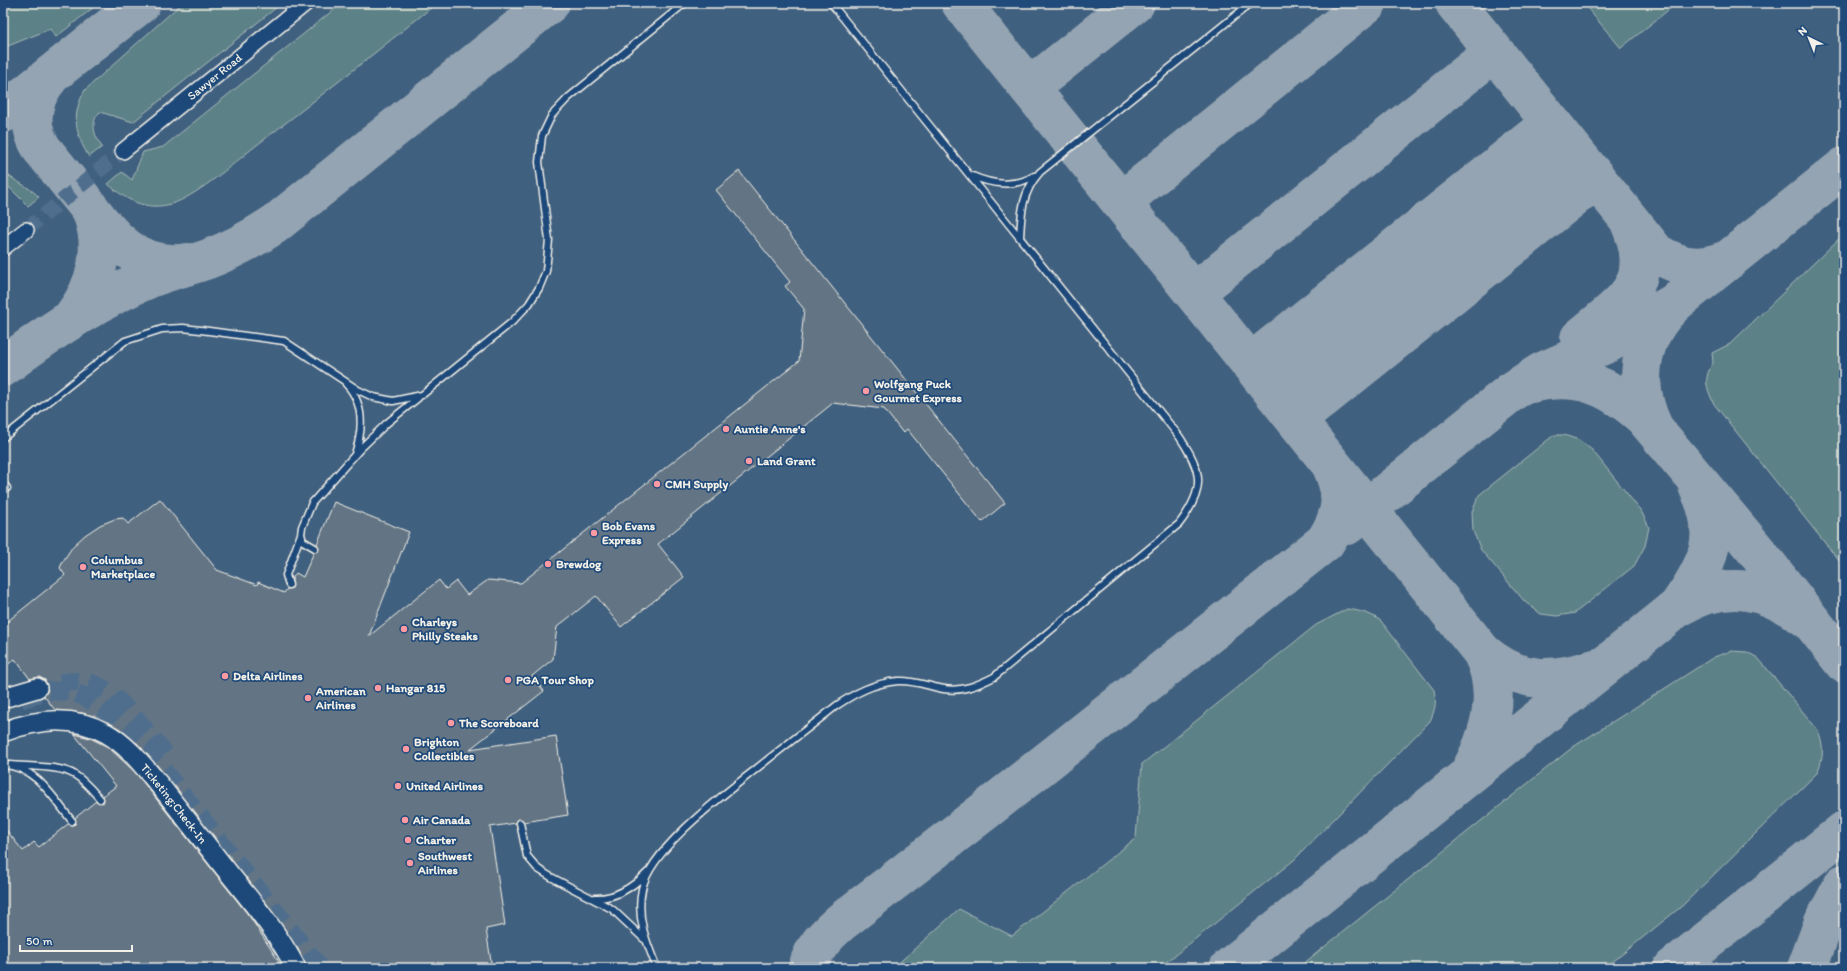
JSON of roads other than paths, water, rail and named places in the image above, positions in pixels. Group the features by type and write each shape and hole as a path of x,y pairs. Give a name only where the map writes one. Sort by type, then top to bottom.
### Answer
{"main road":[{"path":"3,698 37,688"},
{"name":"Ticketing;Check-In","path":"3,732 31,722 65,722 83,725 106,733 127,749 146,769 264,918 286,947 296,968"}],"street":[{"name":"Sawyer Road","path":"123,151 306,3"},
{"path":"3,248 26,230"}],"lane":[{"path":"289,585 286,575 302,527 312,503 387,423 512,322 529,304 539,288 546,271 549,240 539,162 542,136 552,115 568,98 685,3"},
{"path":"594,898 610,897 626,890 640,880 669,846 707,808 836,706 856,693 874,685 898,681 921,683 945,689 958,690 976,686 994,677 1179,524 1191,508 1198,494 1198,474 1191,453 1179,436 831,3"},
{"path":"968,174 990,182 1016,183 1028,180 1252,3"},
{"path":"1020,238 1023,203 1032,182 1040,172"},
{"path":"3,438 126,341 162,329 183,328 209,330 284,341 358,390 382,400 400,401 422,394"},
{"path":"340,378 353,394 361,416 362,428 355,456"},
{"path":"300,534 303,541 315,548"},
{"path":"6,765 62,770 74,774 88,785 100,799"},
{"path":"6,765 31,774 72,821"},
{"path":"520,822 525,849 532,863 544,874 594,898 620,915 644,939"},
{"path":"656,863 643,887 641,903 644,939 657,968"}],"tunnel":[{"path":"26,230 123,151"},
{"path":"60,683 85,682 102,688 113,696 134,717 169,759"},
{"path":"21,699 49,691 71,691 88,698 108,714 166,774 320,968"}],"place":[{"name":"Wolfgang Puck Gourmet Express","path":"866,391"},
{"name":"Auntie Anne's","path":"726,429"},
{"name":"Land Grant","path":"749,461"},
{"name":"CMH Supply","path":"657,484"},
{"name":"Bob Evans Express","path":"594,533"},
{"name":"Brewdog","path":"548,564"},
{"name":"Columbus Marketplace","path":"83,567"},
{"name":"Charleys Philly Steaks","path":"404,629"},
{"name":"Delta Airlines","path":"225,676"},
{"name":"PGA Tour Shop","path":"508,680"},
{"name":"Hangar 815","path":"378,688"},
{"name":"American Airlines","path":"308,698"},
{"name":"The Scoreboard","path":"451,723"},
{"name":"Brighton Collectibles","path":"406,749"},
{"name":"United Airlines","path":"398,786"},
{"name":"Air Canada","path":"405,820"},
{"name":"Charter","path":"408,840"},
{"name":"Southwest Airlines","path":"410,863"}]}
